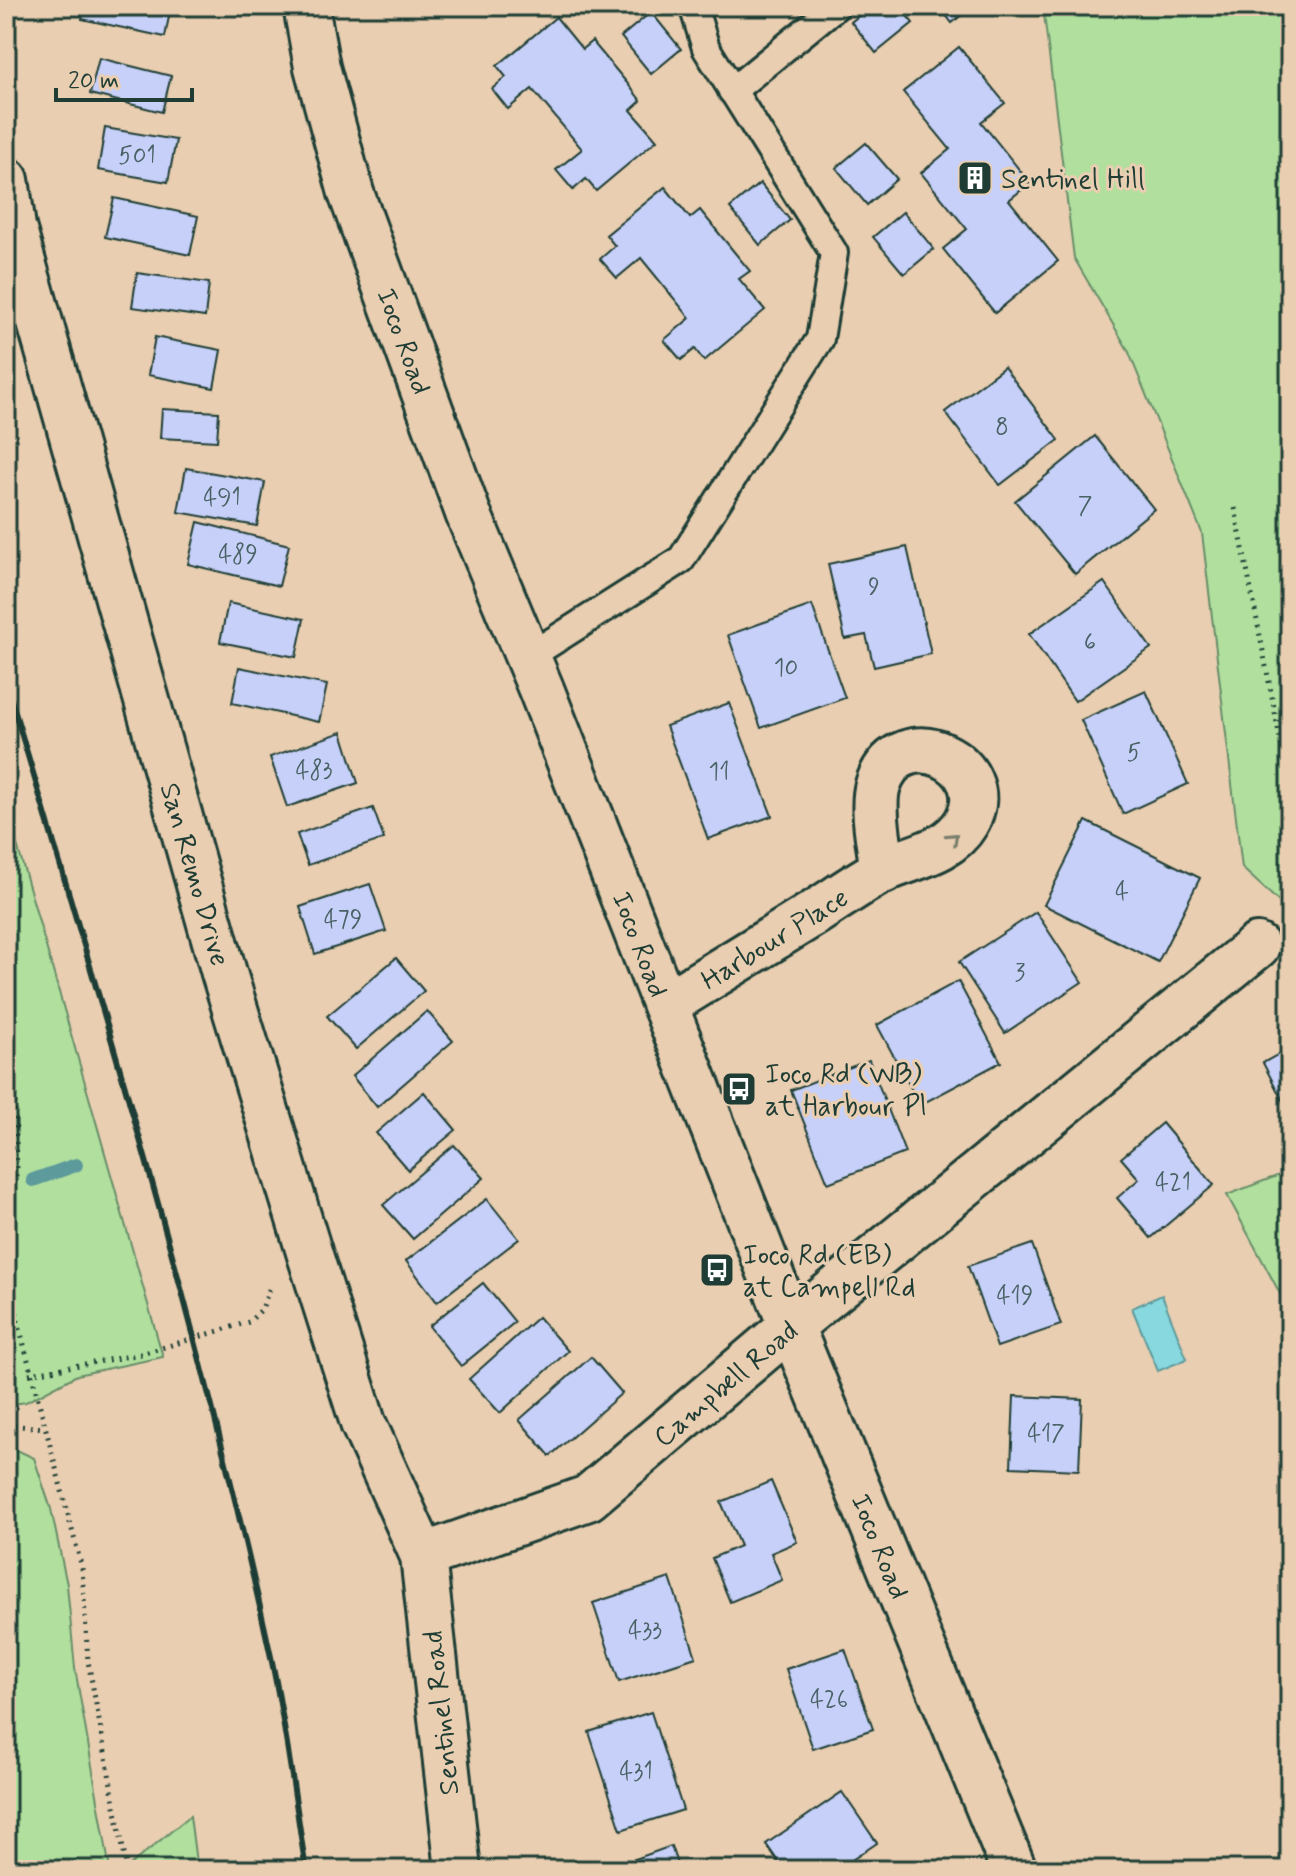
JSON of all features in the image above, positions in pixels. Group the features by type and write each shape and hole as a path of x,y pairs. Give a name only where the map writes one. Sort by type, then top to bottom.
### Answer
{"street":[{"name":"Ioco Road","path":"306,6 317,67 351,193 468,513 528,657 791,1326 1014,1870"},
{"name":"San Remo Drive","path":"6,180 13,227 220,958 310,1255 363,1423 423,1556"},
{"name":"Harbour Place","path":"665,1005 883,871"},
{"name":"Campbell Road","path":"423,1556 588,1498 791,1326 1257,946"},
{"name":"Sentinel Road","path":"423,1556 458,1870"}],"lane":[{"path":"528,657 681,560 820,339 834,253 706,48 693,6"},
{"path":"732,91 836,6"}],"path":[{"path":"1235,508 1290,789"},
{"path":"6,1031 13,1061 17,1171 6,1214"},
{"path":"6,1225 17,1318 29,1374 82,1568 88,1661 127,1870"},
{"path":"29,1374 141,1354 249,1322 262,1309 277,1267 310,1255"},
{"path":"6,1425 45,1428"}],"green space":[{"path":"1043,6 1290,6 1290,912 1242,868 1202,533 1128,350 1074,258"},
{"path":"6,806 163,1357 77,1375 26,1402 6,1405"},
{"path":"1290,1171 1290,1312 1227,1195"},
{"path":"6,1445 34,1458 51,1509 67,1585 75,1668 110,1870 6,1870"},
{"path":"190,1816 197,1870 124,1870"}],"water":[{"path":"1162,1295 1187,1359 1158,1371 1132,1308"}],"building":[{"path":"85,6 171,6 165,37 82,19"},
{"path":"871,6 899,6 913,23 876,53 851,22"},
{"path":"939,6 972,6 952,23"},
{"path":"651,12 681,49 651,74 621,37"},
{"path":"556,17 582,49 592,41 627,83 641,101 631,110 657,140 596,191 586,179 573,190 556,170 582,149 532,89 508,109 492,89 506,77 497,66"},
{"name":"Sentinel Hill","path":"959,47 1005,103 981,122 1030,183 1009,200 1058,261 995,313 943,249 967,229 921,173 950,149 903,92"},
{"path":"99,58 171,76 162,112 90,94"},
{"path":"105,128 176,140 168,182 98,170"},
{"path":"866,143 897,179 867,205 836,168"},
{"path":"760,183 790,220 760,245 730,208"},
{"path":"665,187 690,218 700,210 750,271 739,279 765,310 704,361 695,349 681,360 664,340 690,318 641,258 617,278 600,259 615,246 606,235"},
{"path":"114,198 198,216 190,255 105,237"},
{"path":"903,212 934,249 904,274 873,237"},
{"path":"137,273 209,283 205,317 132,307"},
{"path":"155,337 221,350 214,388 148,375"},
{"path":"1004,367 1059,440 1000,485 945,412"},
{"path":"162,409 219,412 217,441 160,438"},
{"path":"1095,436 1154,509 1075,574 1015,501"},
{"path":"186,468 265,482 257,526 178,512"},
{"path":"198,522 289,545 279,586 188,564"},
{"path":"907,547 931,654 874,667 866,635 845,639 828,564"},
{"path":"1104,582 1151,648 1075,701 1029,634"},
{"path":"228,603 304,619 296,657 220,642"},
{"path":"812,605 845,698 761,728 728,635"},
{"path":"239,667 327,685 319,722 232,703"},
{"path":"1146,691 1188,784 1123,814 1081,720"},
{"path":"729,703 772,816 708,839 666,726"},
{"path":"342,732 358,783 287,807 270,757"},
{"path":"373,808 384,839 308,865 297,834"},
{"path":"1086,821 1200,878 1158,962 1044,905"},
{"path":"370,884 386,931 315,954 300,907"},
{"path":"1036,912 1082,982 1005,1033 959,962"},
{"path":"396,958 424,991 356,1049 327,1016"},
{"path":"958,981 1001,1062 920,1105 877,1025"},
{"path":"427,1011 453,1041 377,1107 352,1076"},
{"path":"1290,1048 1290,1109 1288,1111 1263,1063"},
{"path":"869,1060 905,1153 828,1183 791,1090"},
{"path":"424,1092 456,1130 408,1170 376,1133"},
{"path":"1162,1123 1214,1185 1151,1238 1117,1198 1139,1179 1121,1158"},
{"path":"454,1145 484,1178 413,1239 383,1205"},
{"path":"487,1199 519,1239 437,1302 406,1261"},
{"path":"1032,1244 1061,1325 997,1347 968,1266"},
{"path":"483,1283 515,1322 461,1366 429,1326"},
{"path":"538,1317 568,1351 500,1413 469,1379"},
{"path":"591,1357 622,1393 550,1456 519,1420"},
{"path":"1014,1396 1082,1399 1079,1470 1011,1467"},
{"path":"771,1481 797,1542 771,1553 782,1580 730,1602 712,1558 740,1546 721,1502"},
{"path":"670,1578 696,1657 619,1682 593,1603"},
{"path":"845,1649 873,1729 813,1749 786,1669"},
{"path":"651,1712 683,1810 621,1830 589,1732"},
{"path":"842,1792 877,1843 837,1870 784,1870 766,1844"},
{"path":"671,1846 679,1870 605,1870"}],"waterway":[{"path":"33,1180 76,1165"}],"railway":[{"path":"6,682 148,1167 213,1411 276,1683 306,1870"}],"place":[{"name":"Sentinel Hill","path":"975,178"},
{"name":"Ioco Rd (WB) at Harbour Pl","path":"739,1089"},
{"name":"Ioco Rd (EB) at Campell Rd","path":"717,1270"}]}
